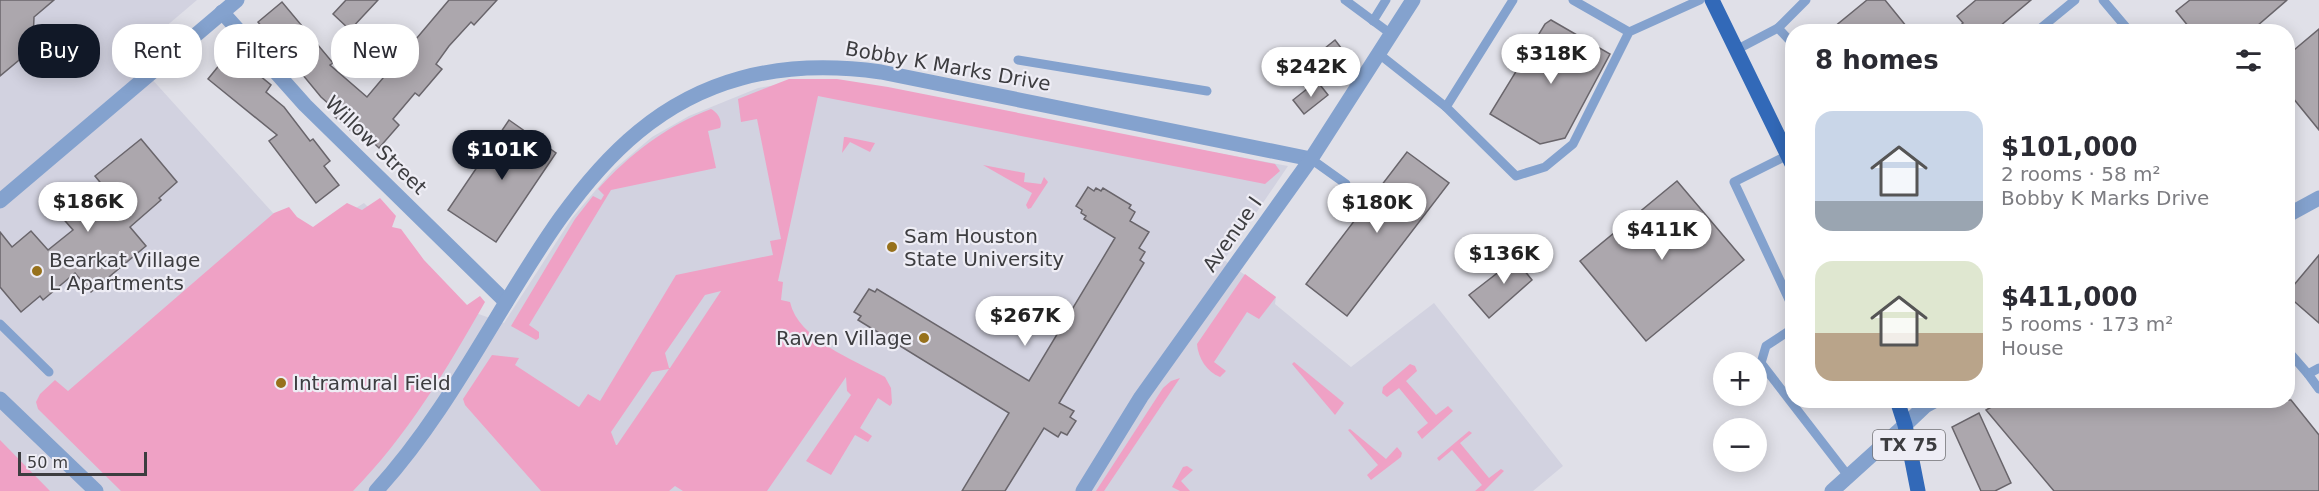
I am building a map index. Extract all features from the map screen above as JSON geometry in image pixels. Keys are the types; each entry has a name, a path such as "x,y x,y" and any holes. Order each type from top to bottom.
{"main road":[{"path":"1712,0 1785,149"},
{"name":"TX 75","path":"1900,408 1918,491"}],"street":[{"path":"0,201 237,0"},
{"name":"Avenue I","path":"1083,491 1142,398 1311,159 1413,0"},
{"name":"Willow Street","path":"222,12 305,105 506,302"},
{"name":"Bobby K Marks Drive","path":"376,491 426,428 555,222 588,179 622,144 661,116 705,92 758,75 796,68 837,66 881,72 1311,159"},
{"path":"2295,211 2319,198"},
{"path":"0,399 96,491"},
{"path":"1832,491 1923,408"}],"lane":[{"path":"1345,0 1391,34"},
{"path":"1373,21 1386,0"},
{"path":"1446,107 1513,0"},
{"path":"1573,0 1629,32"},
{"path":"1379,54 1446,107 1516,176 1545,167 1573,144 1629,32 1700,0"},
{"path":"1736,50 1778,28 1806,0"},
{"path":"2046,24 2075,0"},
{"path":"2103,0 2123,24"},
{"path":"1778,28 1785,36"},
{"path":"1018,60 1207,91"},
{"path":"1311,159 1346,184"},
{"path":"1785,161 1734,182 1785,291"},
{"path":"0,324 49,372"},
{"path":"1785,334 1766,346 1761,363 1785,394"},
{"path":"2295,359 2319,389"},
{"path":"2308,374 2319,368"},
{"path":"1796,408 1849,477"}],"shaded area":[{"name":"Sam Houston State University","path":"0,0 197,0 169,24 112,24 112,78 151,78 273,213 312,235 364,203 473,312 504,323 572,218 612,171 652,137 689,116 758,88 802,81 833,82 1288,166 1224,260 1276,297 1275,304 1351,367 1434,303 1563,466 1533,491 0,491"},
{"path":"789,79 837,79 888,87 1275,164 1280,171 1265,184 818,96 778,281 783,282 781,300 790,302 795,315 815,338 843,356 885,377 891,388 892,403 890,406 878,398 860,428 872,436 868,442 855,435 831,475 806,461 851,395 847,391 846,377 767,491 683,491 675,486 669,491 541,491 465,405 463,399 492,355 519,358 515,365 579,407 588,394 600,401 676,275 773,255 770,241 781,239 757,119 741,122 738,99","holes":["721,291 670,368 669,368 665,353 705,295","669,369 617,445 616,445 611,432 652,372"]},
{"path":"711,109 721,122 720,128 708,131 716,168 611,190 529,325 539,332 539,338 536,340 511,326 575,219 593,196 601,200 604,195 598,189 623,164 664,132"},
{"path":"844,137 875,143 870,152 850,142 842,153"},
{"path":"983,165 1025,173 1024,182 1041,184 1044,177 1048,182 1031,208 1028,209 1026,205 1032,193"},
{"path":"380,198 396,216 392,227 401,229 424,260 467,305 480,296 485,302 425,401 391,448 353,491 121,491 38,409 36,402 40,394 55,380 68,391 274,213 289,207 297,217 313,227 347,203 362,210"},
{"path":"1245,274 1276,297 1259,319 1247,312 1214,362 1226,371 1220,377 1204,364 1197,344"},
{"path":"1294,362 1344,403 1335,415 1292,364"},
{"path":"1410,364 1415,366 1417,371 1406,381 1436,415 1448,406 1453,411 1422,439 1417,432 1428,423 1399,388 1387,397 1382,393 1383,387"},
{"path":"1180,378 1104,491 1096,491 1163,388 1171,381"},
{"path":"1350,429 1386,459 1397,447 1402,453 1401,457 1371,480 1367,475 1378,465 1348,430"},
{"path":"1469,431 1472,433 1460,443 1489,478 1501,469 1504,471 1484,491 1475,491 1482,485 1452,450 1439,461 1437,458"},
{"path":"0,440 50,491 0,491"},
{"path":"1187,466 1193,470 1181,481 1190,491 1180,491 1172,487 1183,467"}],"building":[{"path":"0,0 54,0 34,17 34,24 18,24 18,61 0,76"},
{"path":"346,0 378,0 356,24 344,24 333,14"},
{"path":"449,0 497,0 474,25 471,22 449,46 436,64 442,69 419,96 415,93 393,119 399,125 379,148 360,130 356,135 335,117 339,113 321,97 305,78 319,78 319,46 331,61 331,78 345,78 367,97 383,78 419,78 419,35"},
{"path":"1867,0 1885,0 1904,24 1838,24"},
{"path":"1976,0 2031,0 2002,24 1962,24 1957,16"},
{"path":"2190,0 2287,0 2259,24 2187,24 2176,11"},
{"path":"282,2 300,24 260,24 258,22"},
{"path":"1551,20 1610,54 1565,138 1540,144 1490,114 1545,24"},
{"path":"2319,29 2319,130 2295,101 2295,49"},
{"path":"1335,40 1352,62 1326,82 1309,61"},
{"path":"214,72 214,78 262,78 271,85 266,92 284,107 310,141 313,139 330,161 324,166 339,185 316,203 269,141 277,135 208,79"},
{"path":"1317,81 1328,95 1304,114 1293,100"},
{"path":"509,120 556,153 496,242 448,210"},
{"path":"141,139 177,182 159,198 161,200 130,227 146,246 91,292 75,273 43,300 40,296 21,312 0,287 0,232 12,247 31,231 48,250 73,230 53,207 66,195 86,218 112,197 95,176"},
{"path":"1407,152 1449,183 1347,316 1306,284"},
{"path":"1677,181 1744,260 1646,341 1580,261"},
{"name":"Raven Village","path":"1088,187 1094,191 1096,188 1101,191 1103,188 1131,205 1129,208 1135,212 1130,221 1149,232 1139,248 1145,252 1140,260 1144,263 1059,403 1074,411 1070,417 1076,421 1067,435 1061,432 1058,437 1044,428 1005,491 962,491 1009,413 858,320 861,316 854,312 869,289 875,292 877,289 1029,381 1115,238 1084,219 1086,216 1076,206"},
{"path":"1527,250 1536,261 1524,270 1532,280 1489,318 1469,295"},
{"path":"2319,255 2319,323 2295,302 2295,284"},
{"path":"2295,405 2319,435 2319,491 2054,491 1986,410 1990,408 2295,408"},
{"path":"1979,413 2011,483 1995,491 1981,491 1952,427"}],"place":[{"name":"Sam Houston State University","path":"892,247"},
{"name":"Bearkat Village L Apartments","path":"37,271"},
{"name":"Raven Village","path":"924,338"},
{"name":"Intramural Field","path":"281,383"}]}
